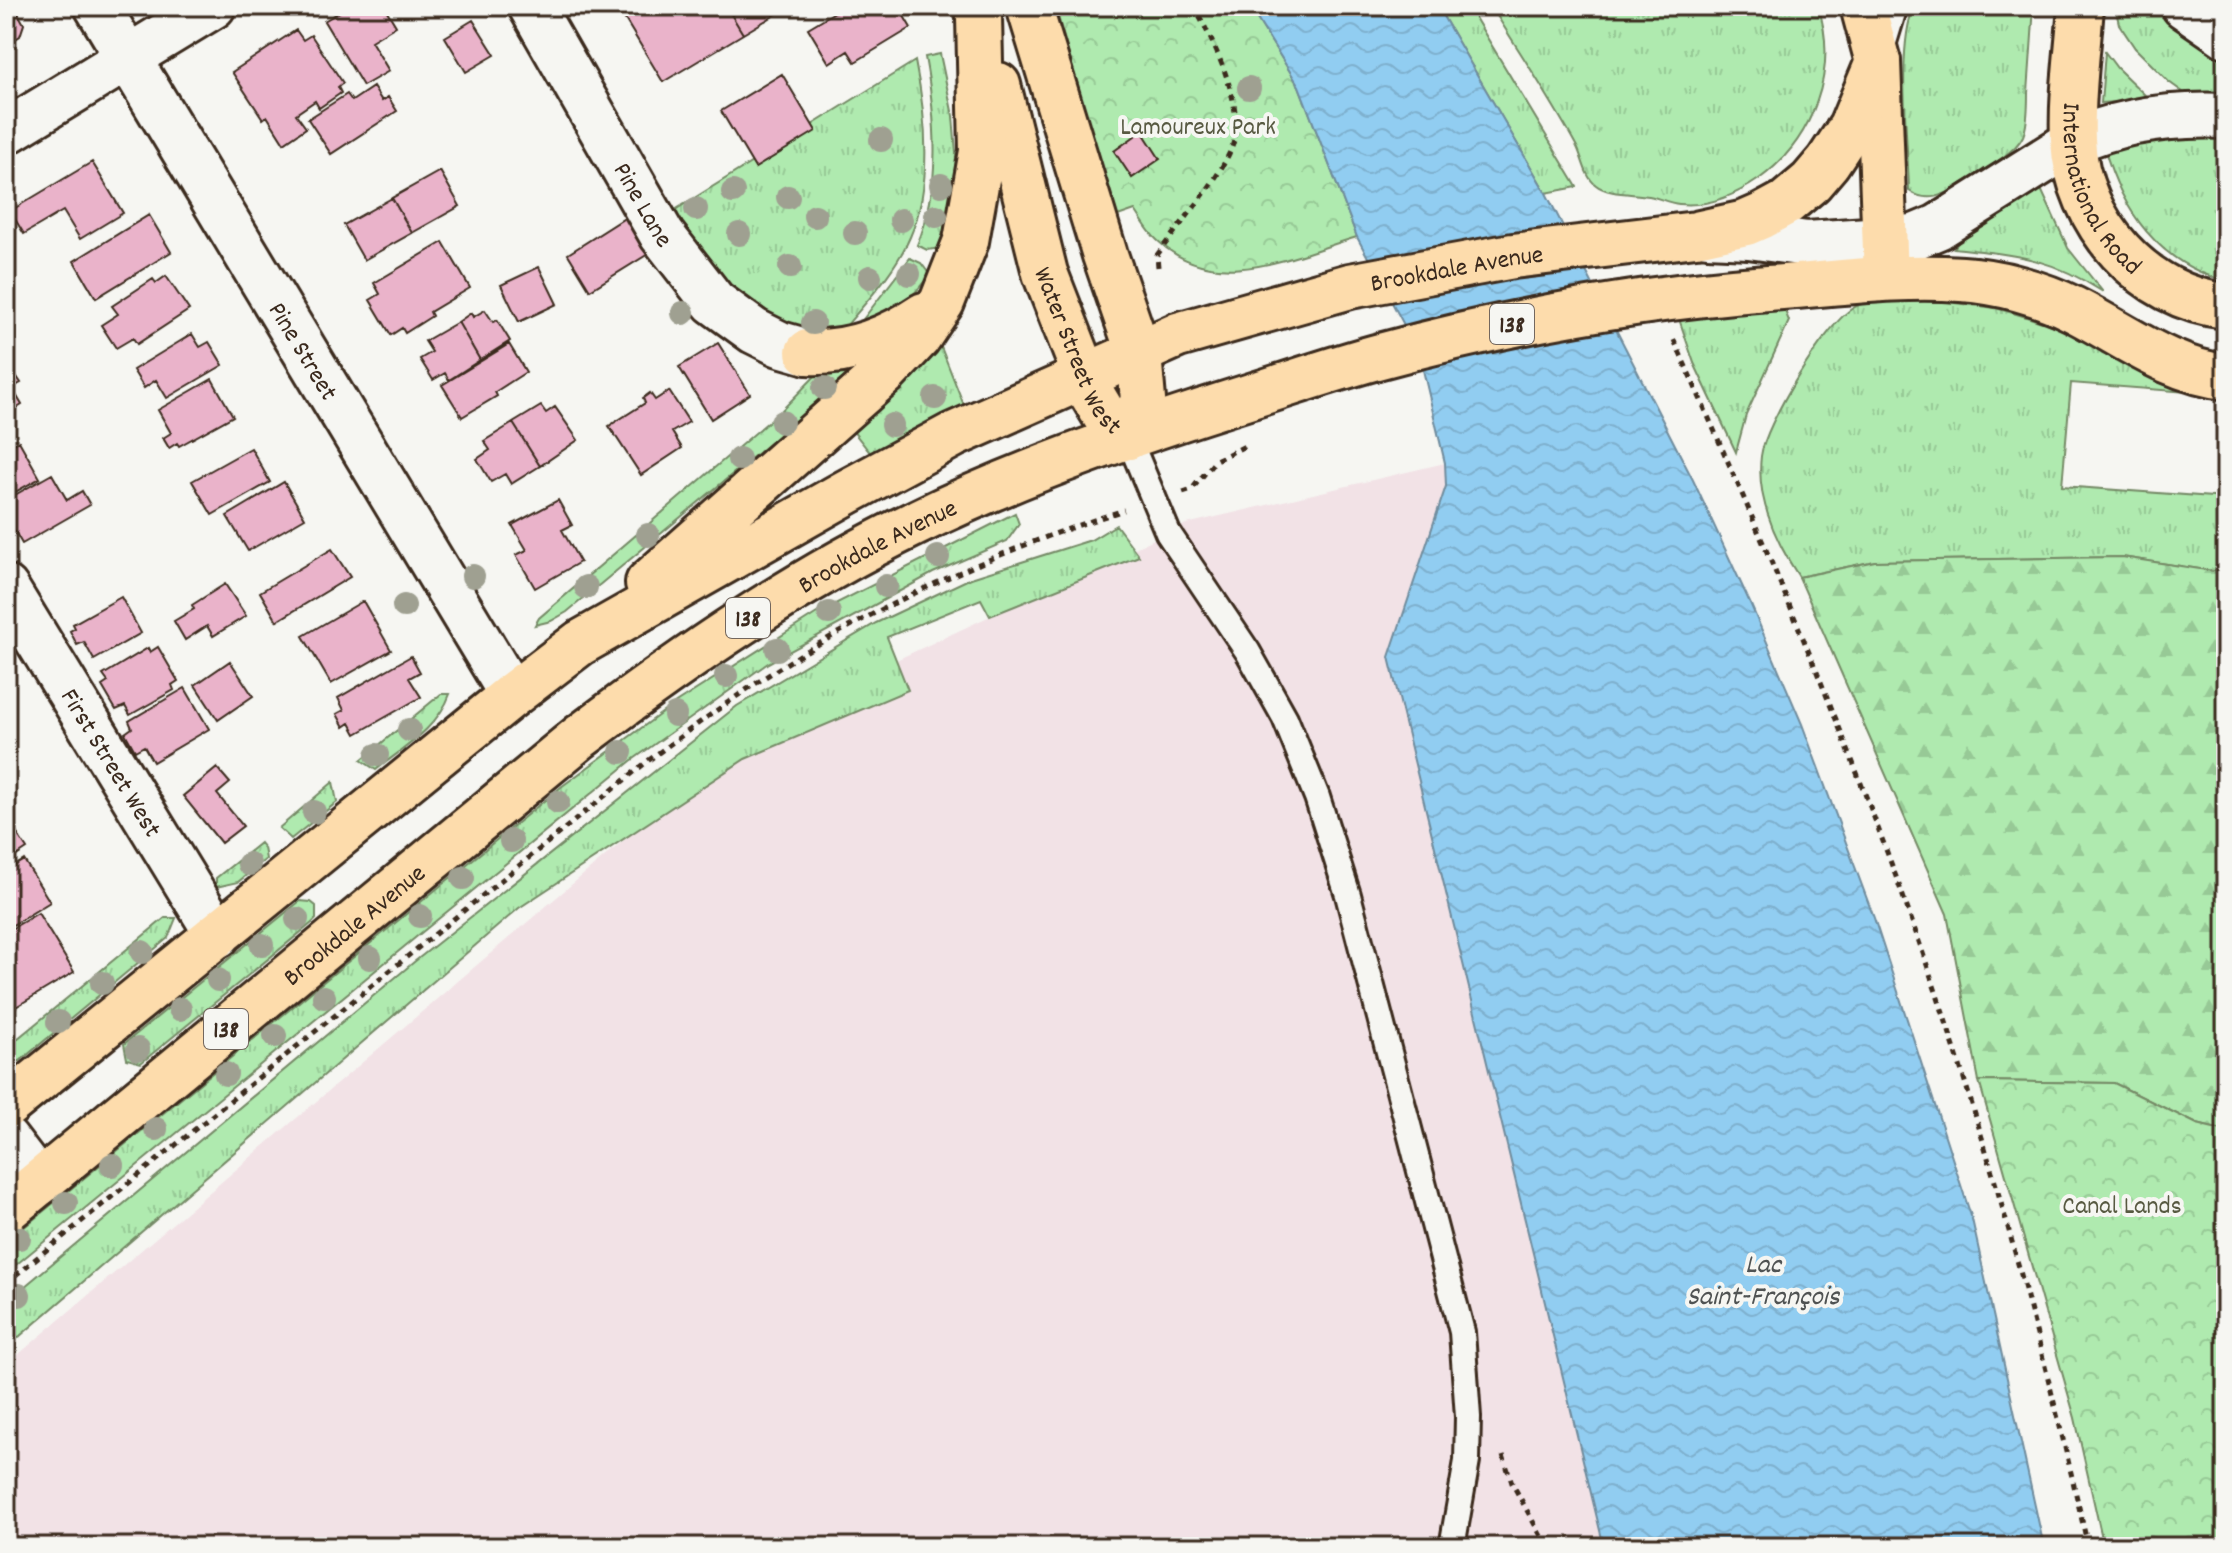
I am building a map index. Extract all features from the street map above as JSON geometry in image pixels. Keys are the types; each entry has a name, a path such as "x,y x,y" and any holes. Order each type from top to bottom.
{"main road":[{"name":"Water Street West","path":"978,11 1045,273 1084,378 1105,416 1128,437 1143,400 1139,354 1105,255 1029,6"},
{"path":"1863,6 1878,62 1885,258"},
{"name":"International Road","path":"2081,6 2073,142 2085,192 2114,243 2134,268 2187,299 2226,306"},
{"path":"580,643 887,371 918,338 942,302 966,241 982,151 978,11"},
{"path":"1696,234 1746,223 1762,216 1786,203 1811,182 1851,127 1878,62"},
{"name":"Brookdale Avenue","path":"6,1106 580,643 953,435 1178,335 1350,286 1513,256 1696,234"},
{"path":"1659,317 1885,258 2041,297 2069,307 2164,359 2192,371 2226,377"},
{"path":"2134,268 2157,298 2212,332 2226,336"},
{"path":"808,352 831,353 871,342 900,331 942,302"},
{"name":"Brookdale Avenue","path":"22,1197 580,737 709,643 784,595 917,523 1013,480 1128,437 1380,356 1546,317 1659,317"}],"street":[{"name":"Pine Street","path":"97,6 512,695"},
{"path":"6,132 213,6"},
{"name":"Pine Lane","path":"531,6 662,235 714,302 754,331 780,344 808,352"},
{"path":"2184,6 2226,35"},
{"path":"1696,234 1749,236 1885,258 1914,237 2073,142 2117,125 2172,117 2226,116"},
{"name":"First Street West","path":"6,588 218,935"},
{"path":"6,1140 22,1197"}],"lane":[{"path":"1878,62 1895,6"},
{"path":"1128,437 1168,533 1248,652 1285,718 1317,797 1364,950 1462,1332 1468,1417 1467,1461 1452,1547"}],"path":[{"path":"1178,335 1156,263 1157,255 1222,165 1232,147 1236,113 1231,91 1194,6"},
{"path":"1659,317 1782,582 1896,878 1969,1093 2017,1256 2060,1419 2088,1547"},
{"path":"1200,412 1216,460"},
{"path":"6,1283 649,760 724,704 802,654 983,562 1192,489 1216,460 1257,441"}],"shaded area":[{"path":"1445,463 1446,486 1389,657 1604,1547 6,1547 6,1365 762,723 1186,524"}],"green space":[{"name":"Lamoureux Park","path":"1055,6 1249,6 1299,86 1357,237 1280,261 1229,269 1204,266 1180,257 1154,237 1135,210 1115,217"},
{"path":"1437,6 1468,6 1577,187 1546,193"},
{"path":"1491,6 1818,6 1824,30 1823,79 1817,102 1794,145 1778,163 1741,190 1711,202 1690,204 1614,192 1596,185 1589,177 1567,129"},
{"path":"1914,6 2034,6 2023,136 2004,157 1935,197 1922,197 1909,191 1904,71 1905,46"},
{"path":"2115,6 2158,6 2176,22 2226,55 2226,94 2187,95 2169,82 2135,48 2119,24"},
{"path":"2105,52 2117,68 2150,100 2101,103"},
{"path":"940,54 953,116 955,187 942,248 927,250 917,245 925,223 933,176 934,128 925,57"},
{"path":"915,61 922,104 925,173 917,217 903,251 877,289 837,337 775,323 731,288 667,215"},
{"path":"2169,136 2226,136 2226,281 2181,262 2147,232 2121,193 2104,147"},
{"path":"2034,187 2041,189 2068,248 2103,292 2049,265 1996,253 1954,248 1965,234"},
{"path":"910,258 921,263 930,275 908,301 851,335"},
{"path":"1895,300 1996,308 2030,318 2060,328 2201,393 2071,383 2062,486 2226,498 2226,573 2122,557 1875,561 1799,577 1776,535 1765,504 1760,472 1765,441 1798,376 1841,318 1863,304"},
{"path":"1783,306 1789,321 1746,415 1736,452 1694,363 1678,316"},
{"path":"939,342 965,408 875,459 853,431 910,380"},
{"path":"847,370 850,376 567,612 535,625 539,618 782,410 819,372"},
{"path":"1015,513 1019,524 1007,541 933,573 768,663 631,761 6,1273 6,1242 561,787 674,704 817,613"},
{"path":"1116,525 1139,556 990,616 981,599 887,637 908,690 745,759 519,908 6,1348 6,1302 414,962 737,706 876,623 971,578 1091,540"},
{"path":"2122,557 2226,573 2226,1131 2197,1124 2114,1083 1979,1081 1947,914 1799,577 1875,561"},
{"path":"441,694 450,694 437,717 408,745 376,770 361,760"},
{"path":"333,782 337,802 291,839 279,828"},
{"path":"260,843 266,859 238,882 216,887 216,878"},
{"path":"300,901 316,906 316,919 312,923 141,1063 127,1059 124,1044"},
{"path":"165,918 176,918 168,938 20,1061 6,1064 6,1048"},
{"name":"Canal Lands","path":"1979,1081 2114,1083 2197,1124 2226,1131 2226,1547 2104,1547 2075,1418"}],"water":[{"name":"Lac Saint-François","path":"1249,6 1437,6 1546,193 1693,480 1751,605 1802,724 1874,918 1972,1219 2044,1547 1604,1547 1389,657 1446,486 1445,463 1419,353 1357,237 1299,86"}],"building":[{"path":"6,6 14,6 24,24 20,36 6,45"},
{"path":"350,6 384,6 396,26 371,41 389,71 363,86 324,21"},
{"path":"628,6 726,6 743,34 663,82 620,11"},
{"path":"726,6 790,6 743,34"},
{"path":"845,6 851,6 856,14 869,6 898,6 911,28 855,62 848,51 829,63 808,28"},
{"path":"473,20 495,55 466,72 445,37"},
{"path":"296,30 303,40 311,35 343,83 338,87 341,93 319,108 315,101 296,114 306,128 284,143 267,116 263,119 232,72"},
{"path":"782,74 816,131 755,168 721,111"},
{"path":"373,87 382,101 388,97 397,111 331,154 308,119 347,94 352,101"},
{"path":"1142,131 1160,159 1132,178 1114,151"},
{"path":"92,162 123,213 80,239 63,211 24,234 10,211"},
{"path":"440,171 460,206 412,233 392,198"},
{"path":"392,198 412,233 364,260 344,225"},
{"path":"631,214 653,251 590,290 568,254"},
{"path":"149,215 171,252 96,298 74,261"},
{"path":"443,242 470,288 430,312 432,316 405,333 402,328 391,335 370,300 380,294 374,283"},
{"path":"539,267 557,304 519,322 501,285"},
{"path":"166,276 189,310 137,344 133,338 116,348 101,325 118,314 112,306 153,279 156,283"},
{"path":"485,310 493,322 497,320 510,341 480,360 458,322 471,313 473,317"},
{"path":"458,322 480,360 449,380 445,373 433,380 420,359 432,352 425,341"},
{"path":"192,334 200,347 209,342 223,365 167,398 156,380 144,388 133,370"},
{"path":"718,343 750,394 711,419 679,367"},
{"path":"509,344 526,372 495,392 497,396 462,417 442,385"},
{"path":"15,374 21,383 12,388 22,405 6,415 6,378"},
{"path":"212,379 233,416 179,446 177,443 169,448 163,438 171,433 158,410"},
{"path":"669,391 689,422 672,432 682,448 641,475 609,426 645,403 643,398 650,393 655,400"},
{"path":"541,406 546,413 555,407 578,440 540,466 513,423"},
{"path":"513,423 540,466 511,484 505,474 491,482 477,459 490,450 484,441"},
{"path":"19,441 40,478 6,497 6,449"},
{"path":"251,448 270,482 212,515 192,481"},
{"path":"52,474 67,500 82,491 90,505 22,544 6,516 6,500"},
{"path":"284,482 305,518 248,551 227,516"},
{"path":"558,500 572,525 562,530 580,562 535,588 516,555 527,550 512,525"},
{"path":"332,549 350,577 277,621 260,592"},
{"path":"225,584 246,616 213,636 207,626 185,640 174,621"},
{"path":"121,597 141,633 94,660 84,642 77,645 70,631 75,628 73,624"},
{"path":"363,601 391,650 331,684 303,636"},
{"path":"158,647 178,681 172,685 174,690 130,715 125,706 116,710 102,686 108,682 103,675 148,648 150,652"},
{"path":"411,656 420,672 409,678 421,697 356,734 350,723 344,727 337,714 344,710 338,698"},
{"path":"230,661 253,696 218,720 195,685"},
{"path":"185,688 209,729 153,762 144,746 135,751 125,733 132,728 129,721"},
{"path":"217,768 230,783 217,794 243,826 221,843 183,796"},
{"path":"14,829 27,849 6,863 6,834"},
{"path":"24,860 50,902 6,929 6,871"},
{"path":"38,913 74,972 9,1011 6,1007 6,932"}]}
